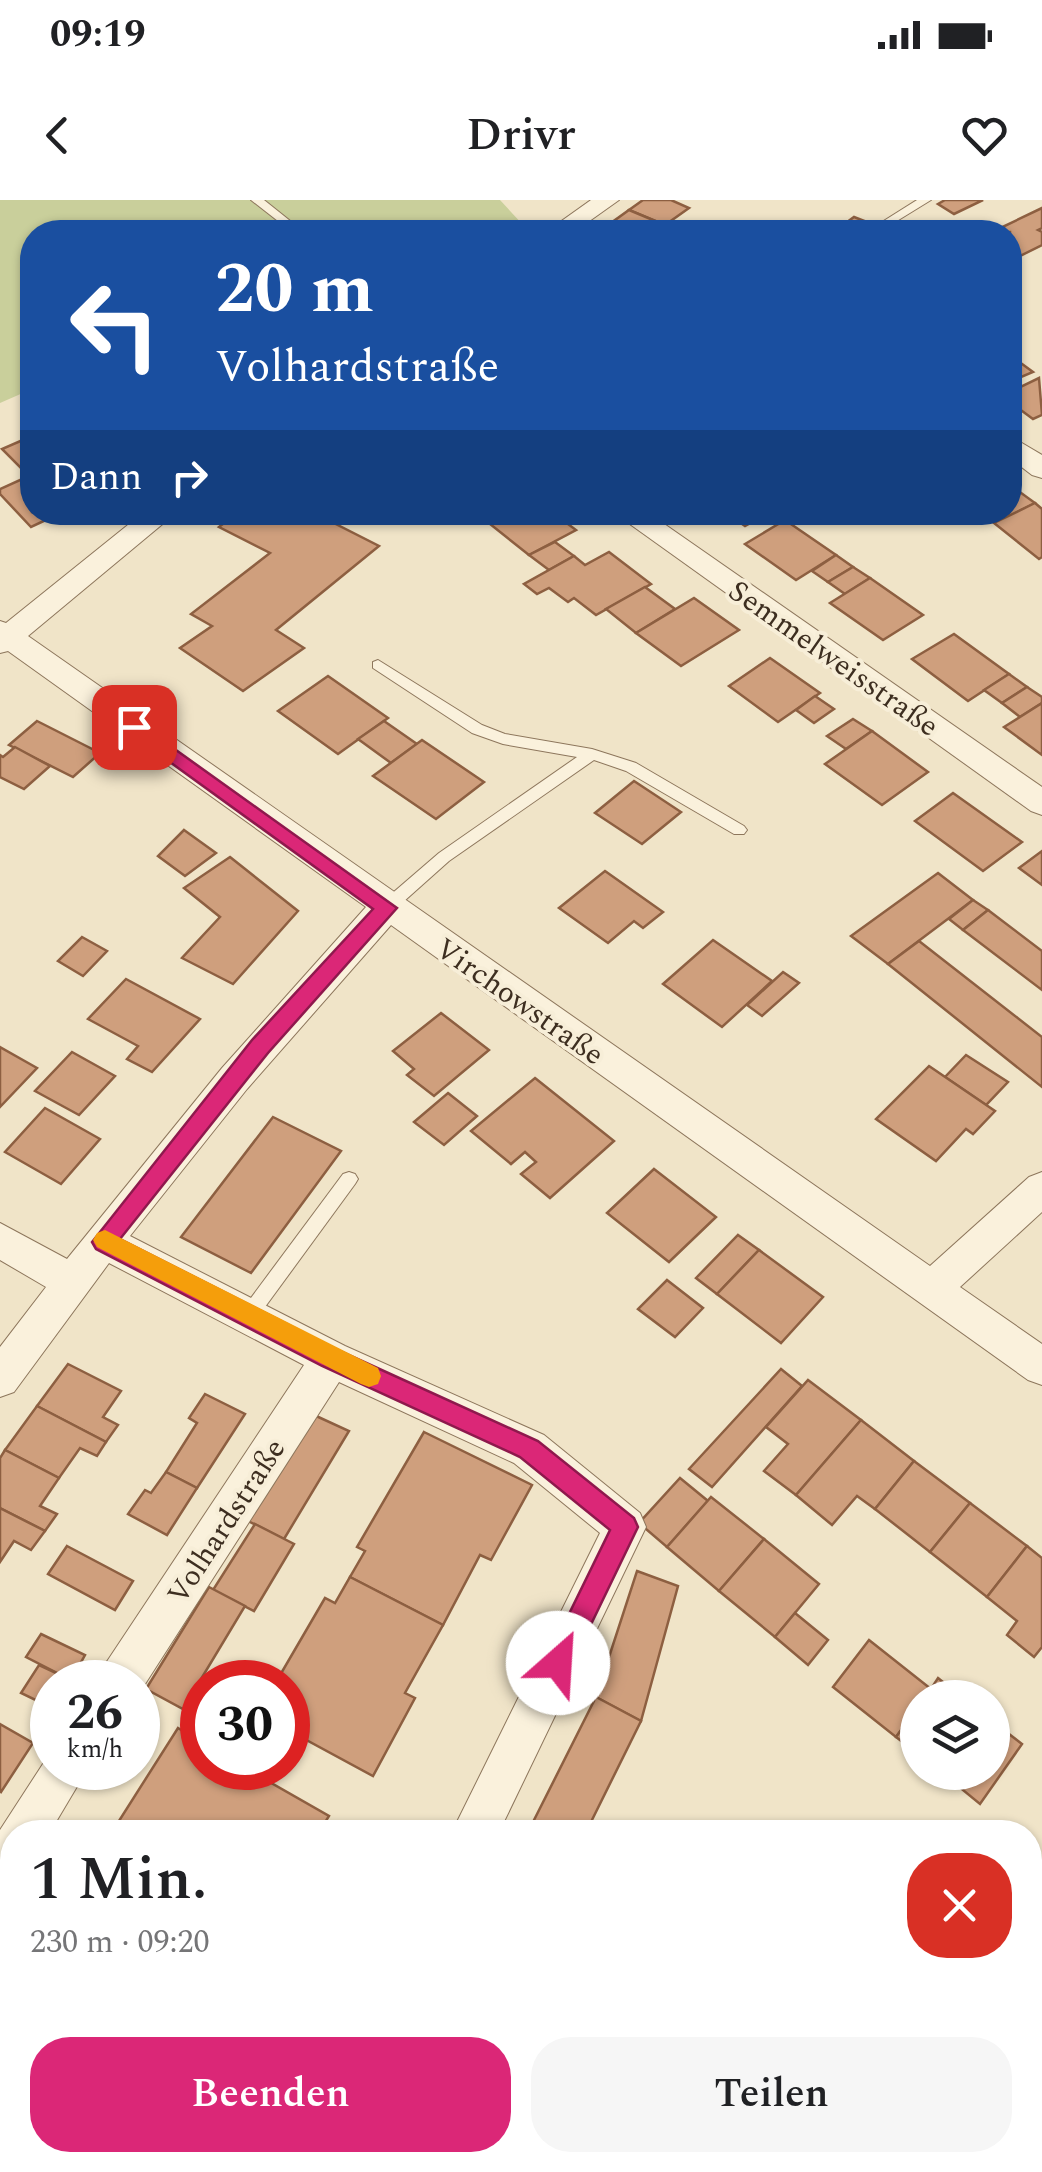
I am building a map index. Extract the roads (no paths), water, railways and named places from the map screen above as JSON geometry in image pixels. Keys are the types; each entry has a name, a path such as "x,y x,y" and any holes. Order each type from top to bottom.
{"street":[{"path":"576,220 607,200"},
{"path":"1022,453 1042,469"},
{"path":"3,637 145,525"},
{"name":"Semmelweisstraße","path":"646,525 1042,803"},
{"name":"Virchowstraße","path":"3,637 1042,1367"},
{"path":"0,1379 71,1282 260,1046 387,908"},
{"path":"932,1288 1042,1188"},
{"path":"0,1240 71,1282"},
{"path":"104,1242 331,1358 529,1449 625,1527 481,1820"},
{"name":"Volhardstraße","path":"134,1660 331,1358"},
{"path":"31,1820 51,1790"}],"lane":[{"path":"257,200 283,220"},
{"path":"891,220 925,200"},
{"path":"378,665 477,728 503,739 592,754 631,766 739,830"},
{"path":"387,908 444,858 592,754"},
{"path":"248,1316 349,1179"}]}
